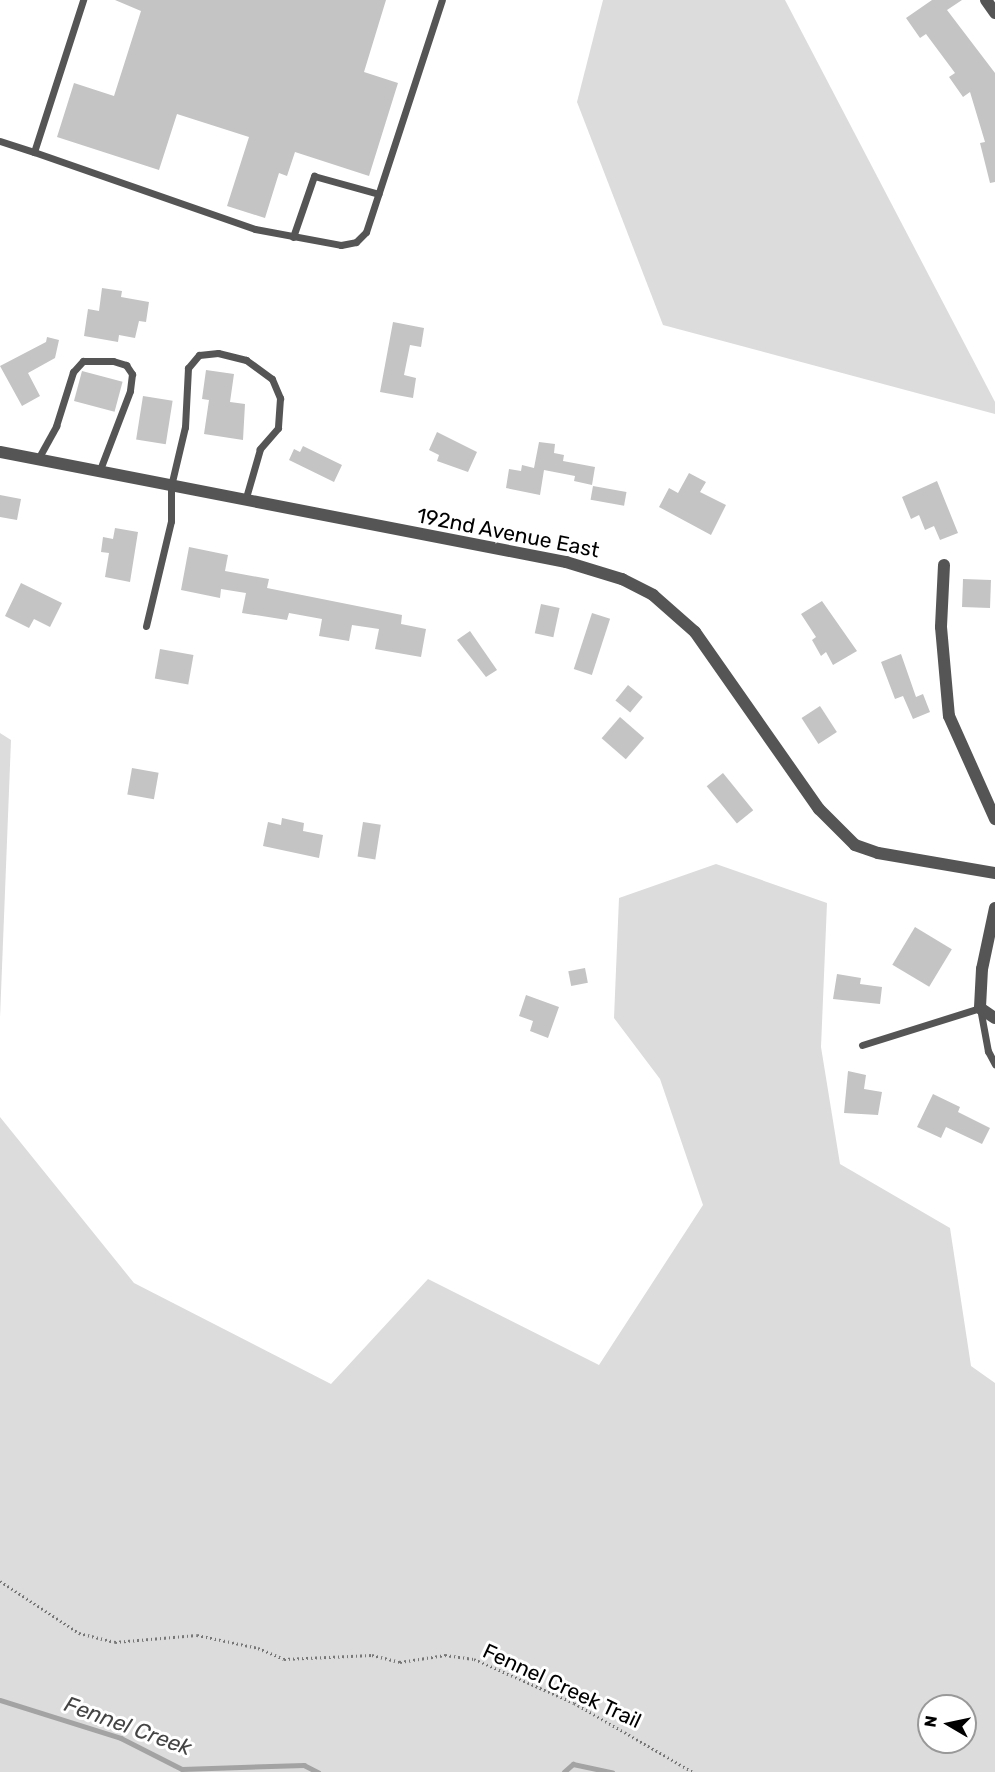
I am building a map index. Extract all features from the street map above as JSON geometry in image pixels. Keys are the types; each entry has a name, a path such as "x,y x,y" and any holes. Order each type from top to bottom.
{"street":[{"path":"986,0 995,13"},
{"name":"192nd Avenue East","path":"0,452 566,562 622,579 653,595 695,632 819,809 855,844 878,853 995,873"},
{"path":"945,564 942,648 949,716 995,819"},
{"path":"995,908 982,969 980,1008 995,1018"}],"lane":[{"path":"34,152 83,0"},
{"path":"0,141 255,230 341,245 356,242 366,232 442,0"},
{"path":"293,237 314,176 378,194"},
{"path":"146,626 171,521 171,486 184,427 188,368 199,355 218,353 246,360 272,379 280,398 278,428 261,449 245,501"},
{"path":"38,459 56,426 73,372 83,361 113,361 126,365 132,374 130,391 99,472"},
{"path":"862,1045 980,1008 988,1051 995,1064"}],"path":[{"name":"Fennel Creek Trail","path":"0,1581 80,1633 115,1642 197,1635 225,1639 258,1648 284,1659 372,1655 400,1662 445,1655 474,1659 574,1703 693,1772"}],"shaded area":[{"path":"603,0 785,0 995,402 995,414 663,325 577,102"},
{"path":"0,733 11,740 0,1018"},
{"path":"716,864 827,903 821,1047 840,1164 950,1228 971,1366 995,1383 995,1772 0,1772 0,1117 134,1283 331,1384 428,1279 599,1365 703,1205 660,1079 614,1018 619,898"}],"building":[{"path":"115,0 386,0 364,72 398,83 369,176 295,152 287,176 279,173 265,218 227,206 249,137 177,114 159,170 57,137 74,83 114,96 141,11"},
{"path":"932,0 962,0 947,10 995,73 995,182 990,183 980,143 985,142 970,92 963,97 949,77 955,73 926,34 920,38 906,18"},
{"path":"102,288 122,291 121,297 149,302 146,322 139,321 135,338 119,335 118,342 84,336 88,309 99,311"},
{"path":"393,322 424,328 421,347 410,345 404,375 416,378 413,398 380,392"},
{"path":"47,337 59,340 55,358 28,373 40,396 22,406 0,366 46,342"},
{"path":"206,370 234,374 230,402 245,404 243,440 204,434 209,400 202,399"},
{"path":"82,371 123,382 115,412 74,401"},
{"path":"143,396 173,401 166,444 136,439"},
{"path":"437,432 477,452 468,472 437,461 439,455 429,450"},
{"path":"539,442 555,444 554,453 564,455 563,461 595,467 592,485 574,481 575,476 544,470 540,495 506,488 509,469 521,471 522,465 534,468"},
{"path":"303,446 342,465 334,482 289,460 294,449 300,452"},
{"path":"689,473 706,482 700,492 726,505 711,535 659,507 669,488 678,493"},
{"path":"937,481 958,533 940,540 934,526 925,530 919,515 911,519 902,497"},
{"path":"593,486 626,492 624,506 591,500"},
{"path":"0,495 21,499 17,520 0,517"},
{"path":"115,528 138,532 130,582 105,577 109,553 101,552 103,537 113,539"},
{"path":"189,547 228,555 225,571 269,579 267,588 402,615 401,624 426,629 421,657 375,649 379,629 352,625 349,641 319,636 322,619 289,613 287,620 242,613 246,593 221,589 220,598 181,590"},
{"path":"963,579 991,580 990,608 962,607"},
{"path":"21,583 62,603 50,627 34,619 29,628 5,616"},
{"path":"822,601 857,651 833,665 826,652 821,656 812,640 816,637 801,614"},
{"path":"541,604 560,608 553,637 535,633"},
{"path":"592,613 610,619 592,675 574,669"},
{"path":"470,631 497,670 486,677 457,640"},
{"path":"160,649 193,655 188,684 155,679"},
{"path":"901,654 916,697 923,694 930,712 913,719 903,696 895,699 881,662"},
{"path":"628,685 643,697 630,713 615,701"},
{"path":"820,706 837,732 818,744 802,718"},
{"path":"620,717 644,738 626,759 602,738"},
{"path":"132,768 159,773 154,799 127,795"},
{"path":"723,773 753,810 737,824 707,786"},
{"path":"282,818 304,823 303,831 323,835 319,858 263,846 268,822 281,825"},
{"path":"363,822 381,825 375,859 358,857"},
{"path":"915,927 952,949 929,987 892,965"},
{"path":"585,968 588,983 571,986 568,971"},
{"path":"837,974 861,978 860,984 882,987 880,1004 833,999"},
{"path":"526,995 559,1007 548,1038 530,1031 533,1021 519,1016"},
{"path":"848,1071 866,1075 864,1089 882,1092 878,1115 844,1113"},
{"path":"933,1094 960,1107 958,1112 990,1128 982,1144 946,1127 941,1138 917,1127"}],"waterway":[{"name":"Fennel Creek","path":"0,1700 121,1738 182,1769 304,1765 318,1772"},
{"name":"Fennel Creek","path":"564,1772 573,1764 612,1772"}]}
